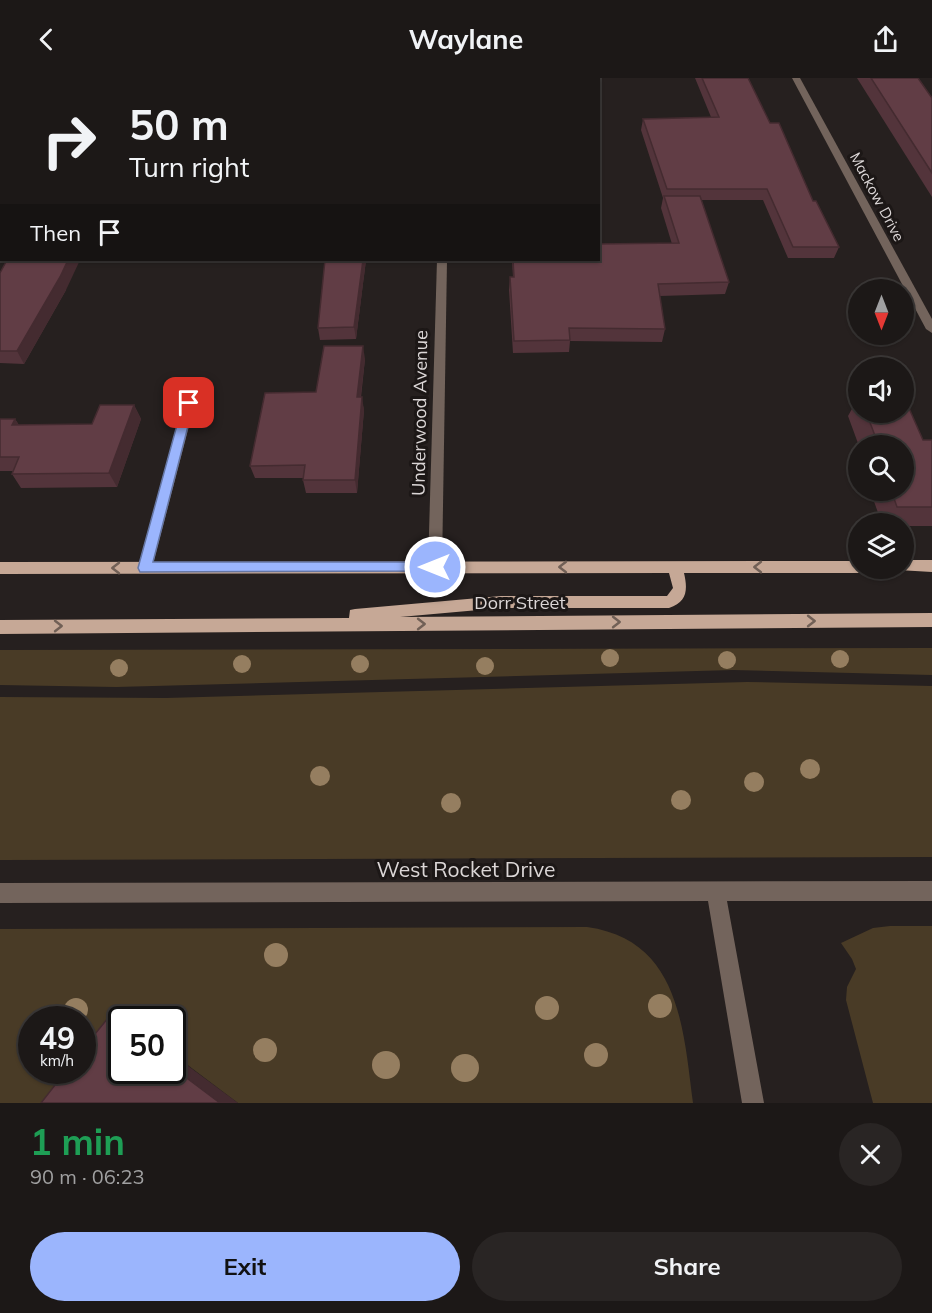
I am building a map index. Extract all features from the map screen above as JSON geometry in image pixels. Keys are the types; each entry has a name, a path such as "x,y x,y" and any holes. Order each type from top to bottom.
{"main road":[{"path":"914,566 932,566"},
{"path":"256,625 501,602 665,602 678,595 680,588 675,567"},
{"name":"Dorr Street","path":"0,568 848,567"},
{"name":"Dorr Street","path":"0,627 932,620"}],"street":[{"name":"Mackow Drive","path":"796,78 932,330"},
{"name":"Underwood Avenue","path":"435,567 442,261"},
{"path":"145,568 189,403"},
{"path":"716,891 753,1103"},
{"name":"West Rocket Drive","path":"0,893 932,891"}],"shaded area":[{"path":"932,648 932,675 733,670 116,687 0,685 0,650"},
{"path":"747,682 932,686 932,857 0,860 0,697 166,698"},
{"path":"932,926 932,1103 873,1103 846,1000 847,987 856,969 841,943 873,928"},
{"path":"587,927 618,935 641,949 659,969 671,992 680,1018 693,1103 238,1103 186,1064 186,1006 108,1006 108,1055 96,1071 96,1006 18,1006 18,1084 86,1084 72,1103 0,1103 0,929"}],"building":[{"path":"702,78 748,78 770,123 779,123 813,201 816,201 839,247 793,247 767,189 667,189 643,119 719,117"},
{"path":"871,78 918,78 932,98 932,173"},
{"path":"664,196 700,196 729,282 658,284 665,329 569,328 570,340 514,341 510,277 514,277 513,261 600,261 600,244 679,243"},
{"path":"6,261 68,261 17,351 0,351 0,273"},
{"path":"325,261 363,261 354,327 318,328"},
{"path":"324,346 363,346 357,397 362,397 355,480 303,480 305,465 250,466 265,393 316,392"},
{"path":"100,405 134,405 109,473 12,474 19,457 0,457 0,419 15,419 12,425 92,424"},
{"path":"914,420 923,440 932,440 932,507 897,507 895,501 914,501 914,435 875,435 870,423 914,423"},
{"path":"108,1018 108,1084 186,1084 186,1078 220,1103 41,1103 56,1084 96,1084 96,1033"}],"route":[{"path":"189,403 145,568 435,567"}]}
